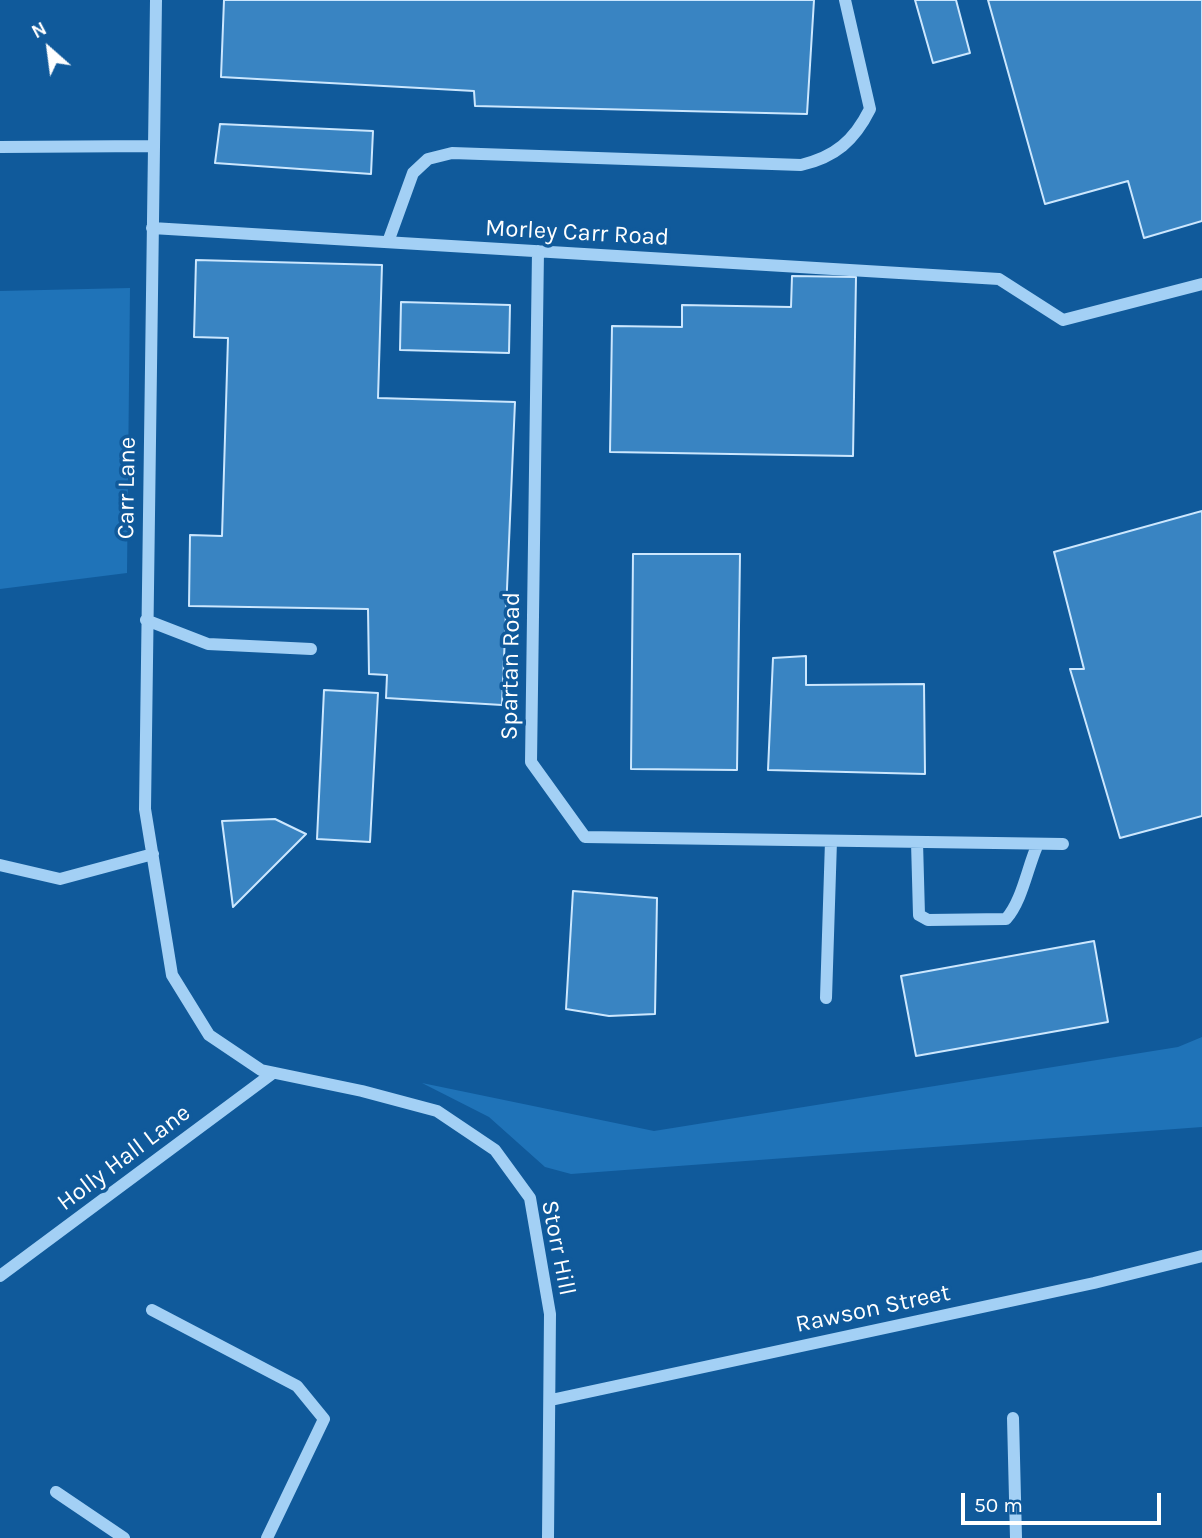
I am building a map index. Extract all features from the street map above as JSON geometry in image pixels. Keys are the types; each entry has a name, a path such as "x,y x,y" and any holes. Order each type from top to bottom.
{"street":[{"name":"Carr Lane","path":"156,0 145,809 172,975"},
{"path":"388,242 413,173 428,159 452,153 801,165 827,159 847,144 870,109 845,0"},
{"path":"0,147 154,146"},
{"name":"Morley Carr Road","path":"152,228 999,279 1063,320 1202,284"},
{"name":"Spartan Road","path":"538,251 531,762 585,837 1037,846 1063,844"},
{"path":"146,620 208,644 311,649"},
{"path":"826,998 831,841"},
{"path":"917,842 919,915 928,920 1006,919 1016,908 1024,876 1037,846"},
{"path":"0,865 60,879 153,854"},
{"name":"Storr Hill","path":"172,975 209,1035 261,1070 362,1091 437,1111 495,1150 530,1198 550,1314 548,1538"},
{"name":"Holly Hall Lane","path":"0,1276 273,1073"},
{"name":"Rawson Street","path":"551,1400 1094,1283 1202,1256"},
{"path":"152,1310 297,1386 324,1419 267,1538"},
{"path":"1013,1418 1016,1538"},
{"path":"56,1492 124,1538"}],"shaded area":[{"path":"130,288 127,573 0,589 0,291"},
{"path":"1202,1037 1202,1127 571,1174 545,1167 489,1117 422,1083 654,1131 1178,1047"}],"building":[{"path":"224,0 814,0 807,114 475,106 474,91 221,77"},
{"path":"915,0 956,0 970,53 933,63"},
{"path":"988,0 1202,0 1202,221 1144,238 1128,181 1045,204"},
{"path":"220,124 373,131 371,174 215,163"},
{"path":"196,260 382,265 378,398 515,402 502,705 386,698 387,675 369,674 368,609 189,606 190,535 222,536 228,338 194,337"},
{"path":"792,276 856,277 853,456 610,452 612,326 682,327 682,305 791,307"},
{"path":"401,302 510,305 509,353 400,350"},
{"path":"1202,511 1202,816 1120,838 1070,669 1084,669 1054,552"},
{"path":"633,554 740,554 737,770 631,769"},
{"path":"806,656 806,685 924,684 925,774 768,770 773,658"},
{"path":"324,690 378,693 370,842 317,839"},
{"path":"275,819 306,834 233,907 222,821"},
{"path":"573,891 657,898 655,1014 609,1016 566,1009"},
{"path":"1094,941 1108,1022 916,1056 901,976"}]}
